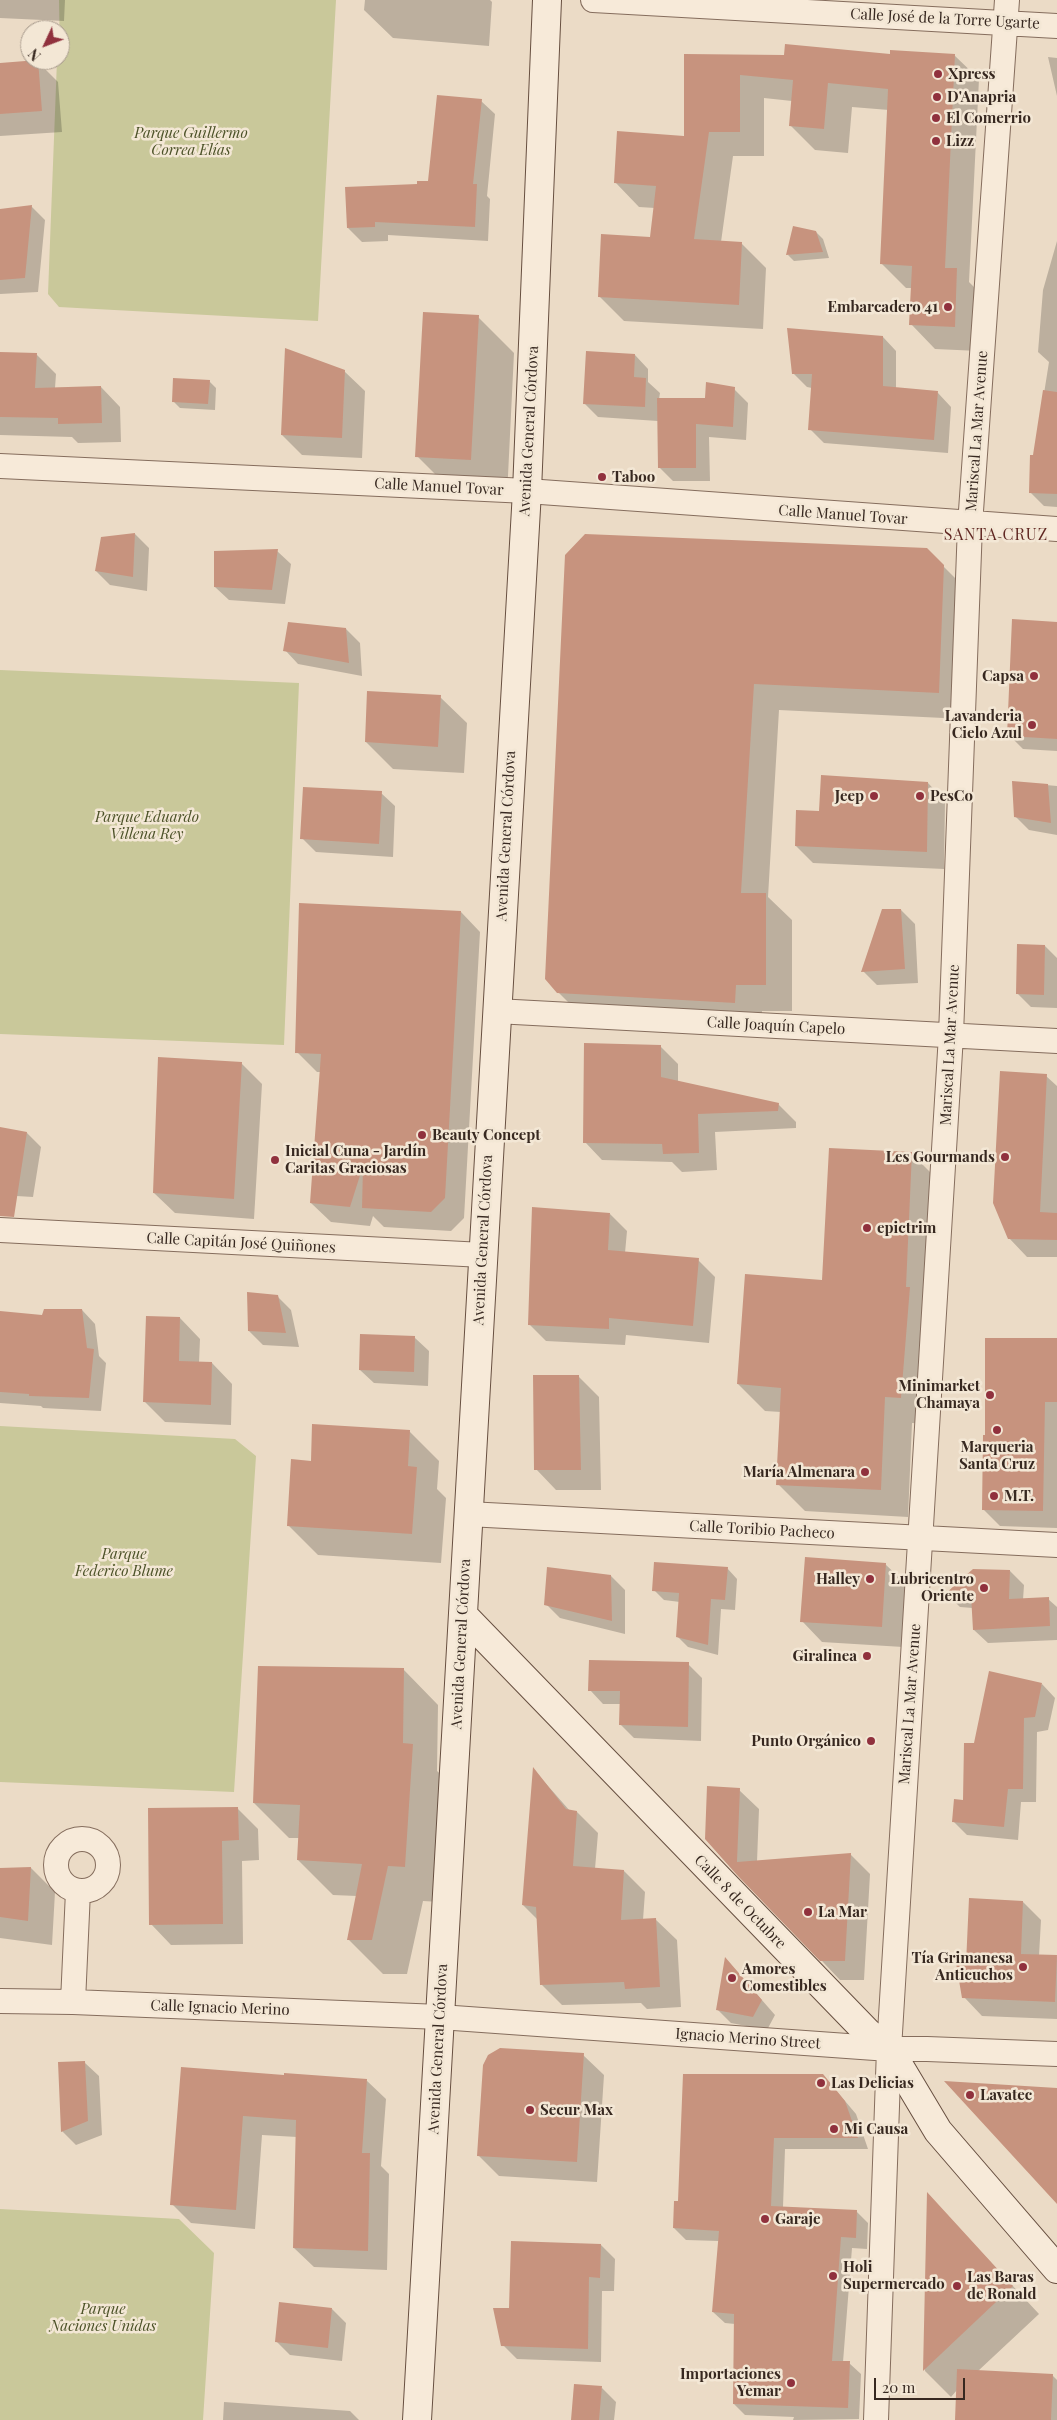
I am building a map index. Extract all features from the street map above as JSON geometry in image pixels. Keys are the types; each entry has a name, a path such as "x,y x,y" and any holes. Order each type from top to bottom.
{"street":[{"name":"Avenida General Córdova","path":"417,2420 527,491 547,0"},
{"name":"Calle José de la Torre Ugarte","path":"593,0 1006,11 1057,26"},
{"name":"Mariscal La Mar Avenue","path":"876,2420 889,2049 902,1811 922,1538 951,1035 970,525 1006,11"},
{"name":"Calle Manuel Tovar","path":"0,466 527,491 970,525 1057,529"},
{"name":"Calle Joaquín Capelo","path":"496,1011 1057,1040"},
{"name":"Calle Capitán José Quiñones","path":"0,1230 483,1255"},
{"name":"Calle Toribio Pacheco","path":"468,1514 1057,1545"},
{"name":"Calle 8 de Octubre","path":"464,1616 868,2033 889,2049 938,2130 1057,2269"},
{"path":"73,2002 78,1891"},
{"name":"Calle Ignacio Merino","path":"0,2001 73,2002 440,2017"},
{"name":"Ignacio Merino Street","path":"440,2017 889,2049 1057,2054"}],"green space":[{"name":"Parque Guillermo Correa Elías","path":"59,0 336,0 318,321 59,307 48,294 57,70 70,70 70,20 59,20"},
{"name":"Parque Eduardo Villena Rey","path":"0,670 299,683 284,1045 0,1034"},
{"name":"Parque Federico Blume","path":"0,1426 235,1439 256,1456 234,1792 0,1782"},
{"name":"Parque Naciones Unidas","path":"0,2209 179,2219 214,2253 203,2420 0,2420"}],"building":[{"path":"785,44 890,54 890,50 955,54 945,268 957,268 955,327 909,325 912,266 880,264 888,89 828,83 824,129 789,126 793,80 740,75 740,132 709,132 694,239 742,242 739,305 598,297 601,234 650,237 656,186 614,183 617,131 684,136 684,54 784,55"},
{"path":"20,61 20,70 39,70 42,111 0,114 0,63"},
{"path":"437,95 482,99 473,184 477,184 475,227 375,222 375,227 347,228 345,187 417,184 417,181 428,181"},
{"path":"32,205 25,278 0,280 0,209"},
{"path":"793,226 816,231 823,252 786,255"},
{"path":"423,312 479,315 471,460 415,457"},
{"path":"787,328 883,336 883,386 938,391 934,440 808,430 812,374 792,374"},
{"path":"285,348 345,370 342,438 281,435"},
{"path":"586,351 635,354 634,377 646,378 645,407 583,404"},
{"path":"0,352 37,353 35,388 101,386 102,423 58,424 58,418 0,417"},
{"path":"173,378 210,380 208,404 172,402"},
{"path":"706,382 735,387 733,427 696,424 696,468 658,468 657,398 705,398"},
{"path":"1043,390 1057,392 1057,494 1029,493 1030,455 1033,455"},
{"path":"135,533 133,577 95,571 101,537"},
{"path":"585,534 927,548 944,565 939,693 754,684 741,893 766,893 766,985 736,985 735,1003 557,993 545,979 565,555"},
{"path":"278,549 272,590 214,587 214,551"},
{"path":"1012,619 1057,622 1057,739 1007,736"},
{"path":"288,622 346,628 349,663 283,651"},
{"path":"367,691 441,695 438,747 365,742"},
{"path":"821,775 928,782 927,852 795,846 796,810 819,811"},
{"path":"1012,781 1048,784 1051,823 1014,817"},
{"path":"303,787 382,791 379,844 300,839"},
{"path":"299,903 461,911 445,1198 431,1212 362,1208 363,1166 350,1207 310,1203 321,1054 295,1053"},
{"path":"882,909 901,909 905,969 861,972"},
{"path":"1017,944 1045,945 1044,995 1016,994"},
{"path":"584,1043 661,1045 661,1077 779,1103 778,1111 698,1114 699,1153 663,1154 662,1144 583,1143"},
{"path":"158,1057 242,1062 234,1199 153,1193"},
{"path":"1000,1071 1047,1074 1040,1212 1057,1213 1057,1240 1008,1239 993,1203"},
{"path":"0,1127 27,1132 14,1217 0,1216"},
{"path":"829,1148 912,1152 906,1287 910,1287 901,1398 885,1397 881,1490 776,1485 781,1388 737,1384 745,1274 822,1280"},
{"path":"532,1207 610,1213 608,1250 699,1258 693,1326 609,1318 609,1329 528,1325"},
{"path":"247,1292 278,1295 286,1333 248,1331"},
{"path":"44,1309 82,1309 87,1348 94,1349 89,1398 29,1396 29,1394 0,1392 0,1311 42,1315"},
{"path":"146,1316 180,1317 179,1361 212,1362 211,1405 143,1402"},
{"path":"360,1334 415,1336 414,1372 359,1370"},
{"path":"985,1338 1057,1338 1057,1402 1045,1402 1043,1511 982,1510 983,1435 985,1435"},
{"path":"533,1375 579,1375 581,1470 534,1470"},
{"path":"312,1424 410,1430 408,1466 417,1467 412,1534 287,1526 291,1459 311,1461"},
{"path":"805,1557 886,1563 882,1627 800,1622"},
{"path":"654,1562 728,1567 725,1600 711,1599 708,1645 676,1637 679,1593 652,1591"},
{"path":"547,1567 611,1575 612,1621 544,1605"},
{"path":"973,1569 1010,1570 1009,1599 1049,1597 1050,1626 973,1630 971,1595 945,1594"},
{"path":"589,1660 689,1662 688,1727 619,1725 620,1691 588,1691"},
{"path":"258,1666 404,1668 403,1743 413,1744 405,1867 388,1866 372,1940 347,1940 362,1864 297,1860 300,1805 253,1803"},
{"path":"989,1671 1042,1683 1035,1717 1024,1718 1023,1789 1008,1789 1004,1827 952,1822 954,1799 963,1800 964,1743 974,1743"},
{"path":"533,1767 566,1809 577,1811 573,1866 624,1870 621,1920 656,1918 660,1987 625,1989 624,1982 540,1985 536,1907 522,1905"},
{"name":"La Mar","path":"707,1786 740,1788 737,1862 851,1853 845,1961 820,1961 705,1839"},
{"path":"238,1807 239,1840 222,1841 223,1924 149,1925 148,1808"},
{"path":"31,1867 28,1921 0,1917 0,1868"},
{"path":"969,1898 1023,1901 1021,1954 1057,1955 1055,2002 962,1998 956,1963 966,1964"},
{"name":"Amores Comestibles","path":"725,1957 762,2000 753,2017 716,2010"},
{"name":"Secur Max","path":"500,2048 584,2053 577,2162 477,2156 483,2065 488,2055"},
{"path":"85,2061 88,2121 61,2132 58,2062"},
{"path":"181,2067 367,2079 362,2153 370,2153 368,2251 293,2248 296,2120 243,2116 236,2210 170,2205"},
{"path":"683,2074 823,2074 845,2101 858,2138 774,2138 771,2206 857,2210 856,2238 841,2237 832,2361 850,2361 848,2408 733,2404 734,2314 712,2312 719,2231 673,2228 674,2201 678,2201"},
{"path":"944,2081 1057,2088 1057,2204"},
{"path":"927,2192 1013,2286 923,2371"},
{"path":"511,2241 601,2244 600,2278 589,2277 588,2349 501,2346 493,2308 509,2308"},
{"path":"279,2302 332,2308 328,2348 275,2342"},
{"path":"957,2369 1053,2374 1051,2420 955,2420"},
{"path":"574,2384 602,2386 599,2420 571,2420"}],"place":[{"name":"Xpress","path":"938,74"},
{"name":"D'Anapria","path":"937,97"},
{"name":"El Comerrio","path":"936,118"},
{"name":"Lizz","path":"936,141"},
{"name":"Embarcadero 41","path":"948,307"},
{"name":"Taboo","path":"602,477"},
{"name":"Capsa","path":"1034,676"},
{"name":"Lavanderia Cielo Azul","path":"1032,725"},
{"name":"Jeep","path":"874,796"},
{"name":"PesCo","path":"920,796"},
{"name":"Beauty Concept","path":"422,1135"},
{"name":"Les Gourmands","path":"1005,1157"},
{"name":"Inicial Cuna - Jardín Caritas Graciosas","path":"275,1160"},
{"name":"epictrim","path":"867,1228"},
{"name":"Minimarket Chamaya","path":"990,1395"},
{"name":"Marqueria Santa Cruz","path":"997,1430"},
{"name":"María Almenara","path":"865,1472"},
{"name":"M.T.","path":"994,1496"},
{"name":"Halley","path":"870,1579"},
{"name":"Lubricentro Oriente","path":"984,1588"},
{"name":"Giralinea","path":"867,1656"},
{"name":"Punto Orgánico","path":"871,1741"},
{"name":"La Mar","path":"808,1912"},
{"name":"Tía Grimanesa Anticuchos","path":"1023,1967"},
{"name":"Amores Comestibles","path":"732,1978"},
{"name":"Las Delicias","path":"821,2083"},
{"name":"Lavatec","path":"970,2095"},
{"name":"Secur Max","path":"530,2110"},
{"name":"Mi Causa","path":"834,2129"},
{"name":"Garaje","path":"765,2219"},
{"name":"Holi Supermercado","path":"833,2276"},
{"name":"Las Baras de Ronald","path":"957,2286"},
{"name":"Importaciones Yemar","path":"791,2383"}],"district":[{"name":"SANTA CRUZ","path":"996,535"}]}
